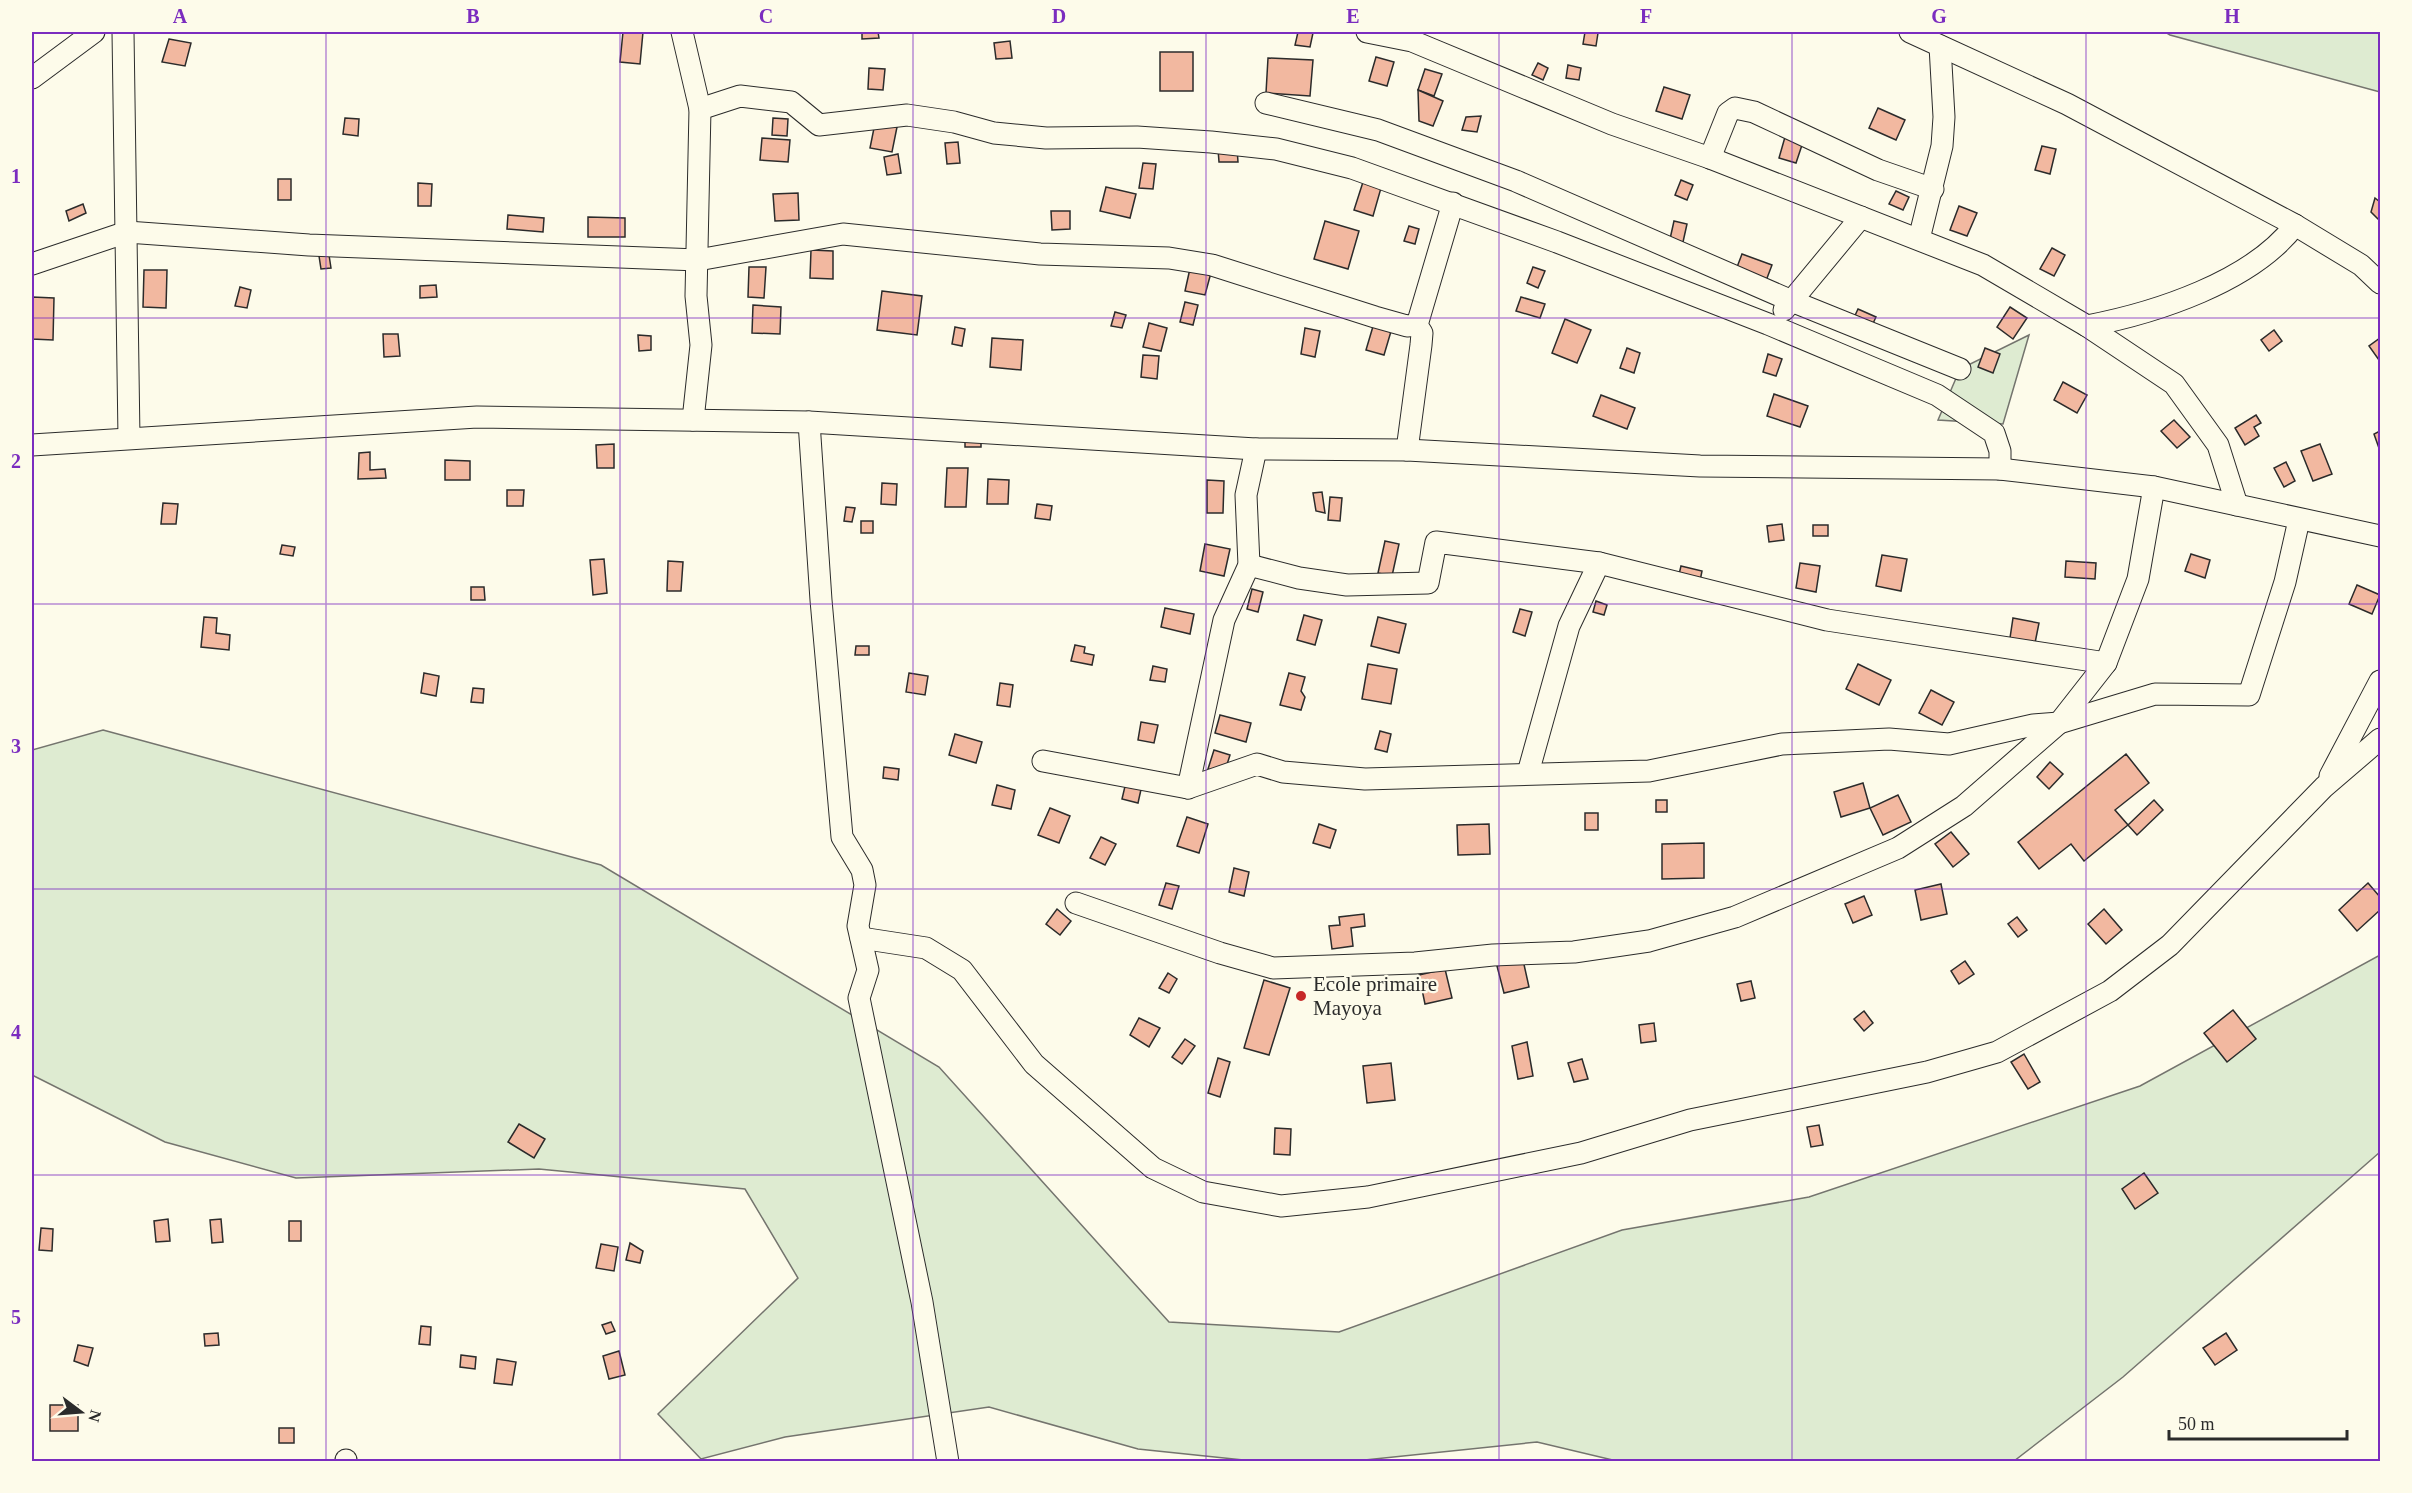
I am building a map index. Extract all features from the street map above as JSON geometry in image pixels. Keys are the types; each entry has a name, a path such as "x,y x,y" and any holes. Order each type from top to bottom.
{"street":[{"path":"32,78 94,32"},
{"path":"123,32 129,438"},
{"path":"682,32 699,109 696,296 702,345 693,420"},
{"path":"1367,32 1412,41 1612,124 1710,158 1983,265 2087,326 2174,384 2218,445 2237,505"},
{"path":"1910,32 2067,104 2295,225 2361,265 2380,283"},
{"path":"1919,239 1942,146 1944,117 1940,46"},
{"path":"699,109 740,96 791,102 819,125 908,115 954,122 994,133 1046,138 1137,137 1276,149 1352,168 1453,203 1768,324 1937,396 1994,433 2000,451 2000,469"},
{"path":"1266,103 1378,130 1516,181 1794,302 1960,369"},
{"path":"1710,158 1728,113 1735,108 1754,112 1878,170 1933,189"},
{"path":"1407,450 1422,333 1417,325 1453,203"},
{"path":"1768,324 1794,302 1861,217"},
{"path":"2087,326 2143,314 2203,291 2262,258 2283,241 2295,225"},
{"path":"32,264 127,232 321,245 698,260 843,234 1040,254 1186,259 1212,265 1375,317 1407,326 1417,325"},
{"path":"32,445 477,417 809,422 1256,449 1407,450 1700,466 2000,469 2154,487 2380,536"},
{"path":"809,422 821,600 842,837 862,870 865,885 858,926 868,970 859,998 922,1302 948,1461"},
{"path":"1188,788 1224,620 1249,564 1246,495 1256,449"},
{"path":"1076,903 1220,953 1274,968 1415,963 1574,952 1649,941 1735,917 1898,848 1964,806 2059,723 2106,663 2138,579 2154,487"},
{"path":"1044,761 1188,788 1257,764 1283,771 1365,779 1443,779 1528,773 1649,771 1782,744 1889,739 1949,744 2033,725 2059,723 2155,694 2249,694 2285,582 2299,520"},
{"path":"1249,564 1299,578 1371,586 1428,583 1436,542 1599,563 1827,620 2106,663"},
{"path":"1528,773 1569,626 1599,563"},
{"path":"2324,787 2380,681"},
{"path":"861,938 926,948 962,970 1034,1064 1153,1168 1203,1192 1281,1206 1368,1197 1581,1153 1690,1120 1927,1072 1997,1052 2110,991 2169,945 2232,884 2324,787 2380,739"}],"green space":[{"path":"2165,32 2380,32 2380,92 2170,35"},
{"path":"2029,335 2003,424 1938,420 1960,369"},
{"path":"103,730 601,865 939,1067 1169,1322 1339,1332 1622,1230 1809,1197 2140,1086 2380,955 2380,1152 2123,1377 2014,1461 1621,1462 1537,1442 1355,1461 1253,1461 1138,1449 989,1407 785,1437 701,1459 658,1414 798,1278 745,1189 539,1169 296,1178 165,1142 32,1075 32,750"}],"building":[{"path":"623,32 643,32 640,64 620,62"},
{"path":"862,32 878,32 879,38 862,39"},
{"path":"1298,32 1313,33 1310,47 1295,45"},
{"path":"1585,32 1598,33 1596,46 1583,44"},
{"path":"169,39 191,43 185,66 162,62"},
{"path":"1010,41 1012,58 996,59 994,43"},
{"path":"1160,52 1193,52 1193,91 1160,91"},
{"path":"1376,57 1394,62 1387,86 1369,81"},
{"path":"1268,58 1313,60 1310,96 1266,93"},
{"path":"1538,63 1548,68 1543,80 1532,75"},
{"path":"1568,65 1581,68 1579,80 1566,78"},
{"path":"869,68 885,69 883,90 868,89"},
{"path":"1425,69 1442,74 1434,96 1418,90"},
{"path":"1664,87 1690,95 1682,119 1656,111"},
{"path":"1418,90 1443,101 1433,126 1419,121"},
{"path":"1878,108 1905,120 1896,140 1869,128"},
{"path":"1481,116 1477,132 1462,130 1466,117"},
{"path":"345,118 359,119 358,136 343,134"},
{"path":"773,118 788,119 787,136 772,135"},
{"path":"875,123 897,127 892,152 870,148"},
{"path":"1785,137 1803,142 1796,163 1779,158"},
{"path":"762,138 790,140 788,162 760,160"},
{"path":"958,142 960,163 947,164 945,143"},
{"path":"2042,146 2056,149 2050,174 2035,170"},
{"path":"1237,148 1238,162 1219,162 1218,149"},
{"path":"898,154 901,173 887,175 884,157"},
{"path":"1143,163 1156,164 1153,189 1139,188"},
{"path":"278,179 291,179 291,200 278,200"},
{"path":"1681,180 1693,185 1687,200 1675,195"},
{"path":"1363,182 1381,188 1373,216 1354,210"},
{"path":"418,183 432,184 431,206 418,206"},
{"path":"1106,187 1136,194 1130,218 1100,211"},
{"path":"1896,191 1909,197 1903,210 1889,204"},
{"path":"798,193 799,220 775,221 773,194"},
{"path":"2375,198 2380,202 2380,221 2371,212"},
{"path":"83,204 86,213 69,221 66,211"},
{"path":"1959,206 1977,213 1967,236 1950,230"},
{"path":"1051,211 1070,211 1070,229 1052,230"},
{"path":"508,215 544,218 543,232 507,229"},
{"path":"588,217 625,218 625,237 588,237"},
{"path":"1325,221 1359,231 1348,269 1314,259"},
{"path":"1674,221 1687,224 1683,242 1670,239"},
{"path":"1409,226 1419,229 1415,244 1404,241"},
{"path":"2052,248 2065,255 2054,276 2040,269"},
{"path":"811,250 833,251 833,279 810,278"},
{"path":"1742,254 1772,265 1764,286 1734,275"},
{"path":"329,255 331,268 321,269 319,256"},
{"path":"1191,264 1212,269 1205,295 1185,291"},
{"path":"749,267 766,267 764,298 748,297"},
{"path":"1533,267 1545,271 1538,288 1527,283"},
{"path":"144,270 167,270 166,308 143,307"},
{"path":"436,285 437,297 420,298 420,286"},
{"path":"240,287 251,290 247,308 235,306"},
{"path":"882,291 922,296 917,335 877,330"},
{"path":"32,297 54,298 53,340 32,339"},
{"path":"1521,297 1545,304 1540,318 1516,311"},
{"path":"1185,302 1198,305 1193,325 1180,322"},
{"path":"753,305 781,307 780,334 752,333"},
{"path":"2010,307 2027,318 2013,339 1997,327"},
{"path":"1858,309 1876,317 1865,341 1847,333"},
{"path":"1115,312 1126,315 1122,328 1111,326"},
{"path":"1565,319 1591,330 1577,363 1552,353"},
{"path":"1149,323 1167,328 1161,351 1143,347"},
{"path":"1374,323 1392,328 1384,355 1366,350"},
{"path":"955,327 965,329 962,346 952,344"},
{"path":"1305,328 1320,331 1315,357 1301,354"},
{"path":"2274,330 2282,341 2269,351 2261,340"},
{"path":"383,334 398,334 400,356 384,357"},
{"path":"638,335 651,336 651,350 639,351"},
{"path":"992,338 1023,340 1021,370 990,367"},
{"path":"2380,338 2380,358 2379,360 2369,346"},
{"path":"1627,348 1640,353 1634,373 1620,368"},
{"path":"1985,348 2000,354 1993,373 1978,367"},
{"path":"1768,354 1782,359 1776,376 1763,372"},
{"path":"1143,355 1159,356 1157,379 1141,377"},
{"path":"2063,382 2087,395 2077,413 2054,400"},
{"path":"1774,394 1808,406 1800,427 1767,416"},
{"path":"1601,395 1635,408 1627,429 1593,416"},
{"path":"2256,415 2261,423 2254,427 2259,436 2245,445 2235,428"},
{"path":"2174,420 2190,437 2177,448 2161,431"},
{"path":"2380,431 2380,451 2374,434"},
{"path":"965,439 981,439 981,447 965,447"},
{"path":"614,444 614,468 597,468 596,445"},
{"path":"2320,444 2332,474 2313,481 2301,451"},
{"path":"370,452 370,470 385,469 386,478 358,479 359,453"},
{"path":"445,460 470,461 470,480 445,480"},
{"path":"2286,462 2295,481 2284,487 2274,468"},
{"path":"947,468 968,468 966,507 945,507"},
{"path":"988,479 1009,480 1008,504 987,504"},
{"path":"1207,480 1224,481 1223,513 1207,513"},
{"path":"882,483 897,484 896,505 881,504"},
{"path":"507,490 524,490 523,506 507,506"},
{"path":"1322,492 1325,513 1316,511 1313,493"},
{"path":"1330,497 1342,498 1340,521 1328,520"},
{"path":"163,503 178,504 176,524 161,524"},
{"path":"1037,504 1052,506 1050,520 1035,518"},
{"path":"846,507 855,508 852,522 844,521"},
{"path":"861,521 873,521 873,533 861,533"},
{"path":"1782,524 1784,540 1769,542 1767,526"},
{"path":"1813,525 1828,525 1828,536 1813,536"},
{"path":"1385,541 1399,544 1392,576 1378,573"},
{"path":"1205,544 1230,549 1224,576 1200,571"},
{"path":"282,545 295,547 293,556 280,554"},
{"path":"2191,554 2210,560 2205,578 2185,571"},
{"path":"1882,555 1907,559 1901,591 1876,586"},
{"path":"604,559 607,593 593,595 590,560"},
{"path":"668,561 683,562 681,591 667,591"},
{"path":"2066,561 2096,563 2095,579 2065,577"},
{"path":"1800,563 1820,566 1816,592 1796,588"},
{"path":"1681,566 1702,571 1697,596 1675,591"},
{"path":"2357,585 2380,595 2372,614 2349,604"},
{"path":"471,587 484,587 485,600 471,600"},
{"path":"1252,589 1263,592 1258,612 1247,609"},
{"path":"1596,601 1607,605 1604,615 1593,612"},
{"path":"1165,608 1194,614 1190,634 1161,627"},
{"path":"1520,609 1532,612 1525,636 1513,632"},
{"path":"1304,615 1322,620 1315,645 1297,640"},
{"path":"204,617 217,618 216,633 230,635 229,650 201,647"},
{"path":"1378,617 1406,624 1399,653 1371,646"},
{"path":"2013,618 2039,623 2035,643 2010,638"},
{"path":"1075,645 1085,647 1084,653 1094,655 1092,665 1071,661"},
{"path":"856,646 869,646 869,655 855,655"},
{"path":"1368,664 1397,669 1391,704 1362,699"},
{"path":"1858,664 1891,680 1879,705 1846,689"},
{"path":"1153,666 1167,669 1165,682 1150,680"},
{"path":"424,673 439,676 436,696 421,693"},
{"path":"909,673 928,676 925,695 906,692"},
{"path":"1289,673 1305,677 1301,691 1305,697 1301,710 1280,705"},
{"path":"1000,683 1013,685 1010,707 997,705"},
{"path":"473,688 484,689 483,703 471,702"},
{"path":"1931,690 1954,702 1942,725 1919,713"},
{"path":"1220,715 1251,723 1246,742 1215,733"},
{"path":"1141,722 1158,725 1154,743 1138,740"},
{"path":"1380,731 1391,734 1387,752 1375,749"},
{"path":"955,734 982,742 976,763 949,755"},
{"path":"1214,750 1230,755 1224,774 1208,769"},
{"path":"2126,754 2149,783 2115,810 2128,825 2084,861 2071,844 2039,869 2018,842"},
{"path":"2050,762 2063,774 2049,789 2037,777"},
{"path":"884,767 899,769 898,780 883,778"},
{"path":"1126,782 1142,785 1138,803 1122,799"},
{"path":"1863,783 1870,808 1841,817 1834,792"},
{"path":"997,785 1015,790 1011,809 992,805"},
{"path":"1898,795 1911,822 1883,835 1870,808"},
{"path":"1656,800 1667,800 1667,812 1656,812"},
{"path":"2154,800 2163,810 2137,835 2128,825"},
{"path":"1050,808 1070,816 1059,843 1038,835"},
{"path":"1585,813 1598,813 1598,830 1585,830"},
{"path":"1187,817 1208,824 1199,853 1177,846"},
{"path":"1319,824 1336,830 1330,848 1313,843"},
{"path":"1489,824 1490,854 1458,855 1457,825"},
{"path":"1951,832 1969,854 1953,867 1935,844"},
{"path":"1101,837 1116,844 1105,865 1090,858"},
{"path":"1704,843 1704,878 1662,879 1662,844"},
{"path":"1234,868 1249,872 1244,896 1229,892"},
{"path":"1166,883 1179,886 1172,909 1159,905"},
{"path":"2368,883 2380,897 2380,910 2357,931 2339,910"},
{"path":"1941,884 1947,914 1921,920 1915,890"},
{"path":"1864,896 1872,915 1853,923 1845,904"},
{"path":"1057,909 1071,921 1060,935 1046,924"},
{"path":"2104,909 2122,930 2106,944 2088,924"},
{"path":"1364,914 1365,926 1351,928 1353,946 1332,949 1329,926 1340,925 1339,917"},
{"path":"2017,917 2027,930 2018,937 2008,924"},
{"path":"1523,960 1529,987 1504,993 1497,966"},
{"path":"1965,961 1974,974 1959,984 1951,971"},
{"path":"1445,969 1452,998 1425,1004 1419,975"},
{"path":"1168,973 1177,979 1169,993 1159,988"},
{"path":"1264,980 1290,988 1269,1055 1244,1048"},
{"path":"1751,981 1755,998 1741,1001 1737,984"},
{"path":"2233,1010 2256,1039 2227,1062 2204,1033"},
{"path":"1864,1011 1873,1023 1864,1031 1854,1019"},
{"path":"1139,1018 1160,1028 1149,1047 1130,1035"},
{"path":"1654,1023 1656,1041 1641,1043 1639,1025"},
{"path":"1185,1039 1195,1046 1182,1064 1172,1057"},
{"path":"1527,1042 1533,1076 1518,1079 1512,1046"},
{"path":"2024,1054 2040,1082 2028,1089 2011,1062"},
{"path":"1218,1058 1230,1062 1220,1097 1208,1093"},
{"path":"1582,1059 1588,1079 1574,1082 1568,1063"},
{"path":"1391,1063 1395,1100 1367,1103 1363,1066"},
{"path":"519,1124 545,1139 534,1158 508,1142"},
{"path":"1819,1125 1823,1145 1811,1147 1807,1127"},
{"path":"1275,1128 1291,1129 1290,1155 1274,1154"},
{"path":"2144,1173 2158,1193 2135,1209 2122,1189"},
{"path":"168,1219 170,1241 156,1242 154,1221"},
{"path":"221,1219 223,1242 212,1243 210,1220"},
{"path":"289,1221 301,1221 301,1241 289,1241"},
{"path":"41,1228 53,1229 52,1251 39,1250"},
{"path":"630,1243 643,1251 640,1263 626,1260"},
{"path":"601,1244 618,1247 614,1271 596,1268"},
{"path":"611,1322 615,1331 606,1334 602,1325"},
{"path":"421,1326 431,1327 430,1345 419,1344"},
{"path":"218,1333 219,1345 205,1346 204,1334"},
{"path":"2226,1333 2237,1350 2215,1365 2203,1348"},
{"path":"78,1345 93,1348 88,1366 74,1361"},
{"path":"619,1351 625,1375 609,1379 603,1356"},
{"path":"461,1355 476,1357 475,1369 460,1367"},
{"path":"497,1359 516,1362 512,1385 494,1383"},
{"path":"50,1405 78,1405 78,1431 50,1431"},
{"path":"279,1428 294,1428 294,1443 279,1443"}],"place":[{"name":"Ecole primaire Mayoya","path":"1301,996"}]}
